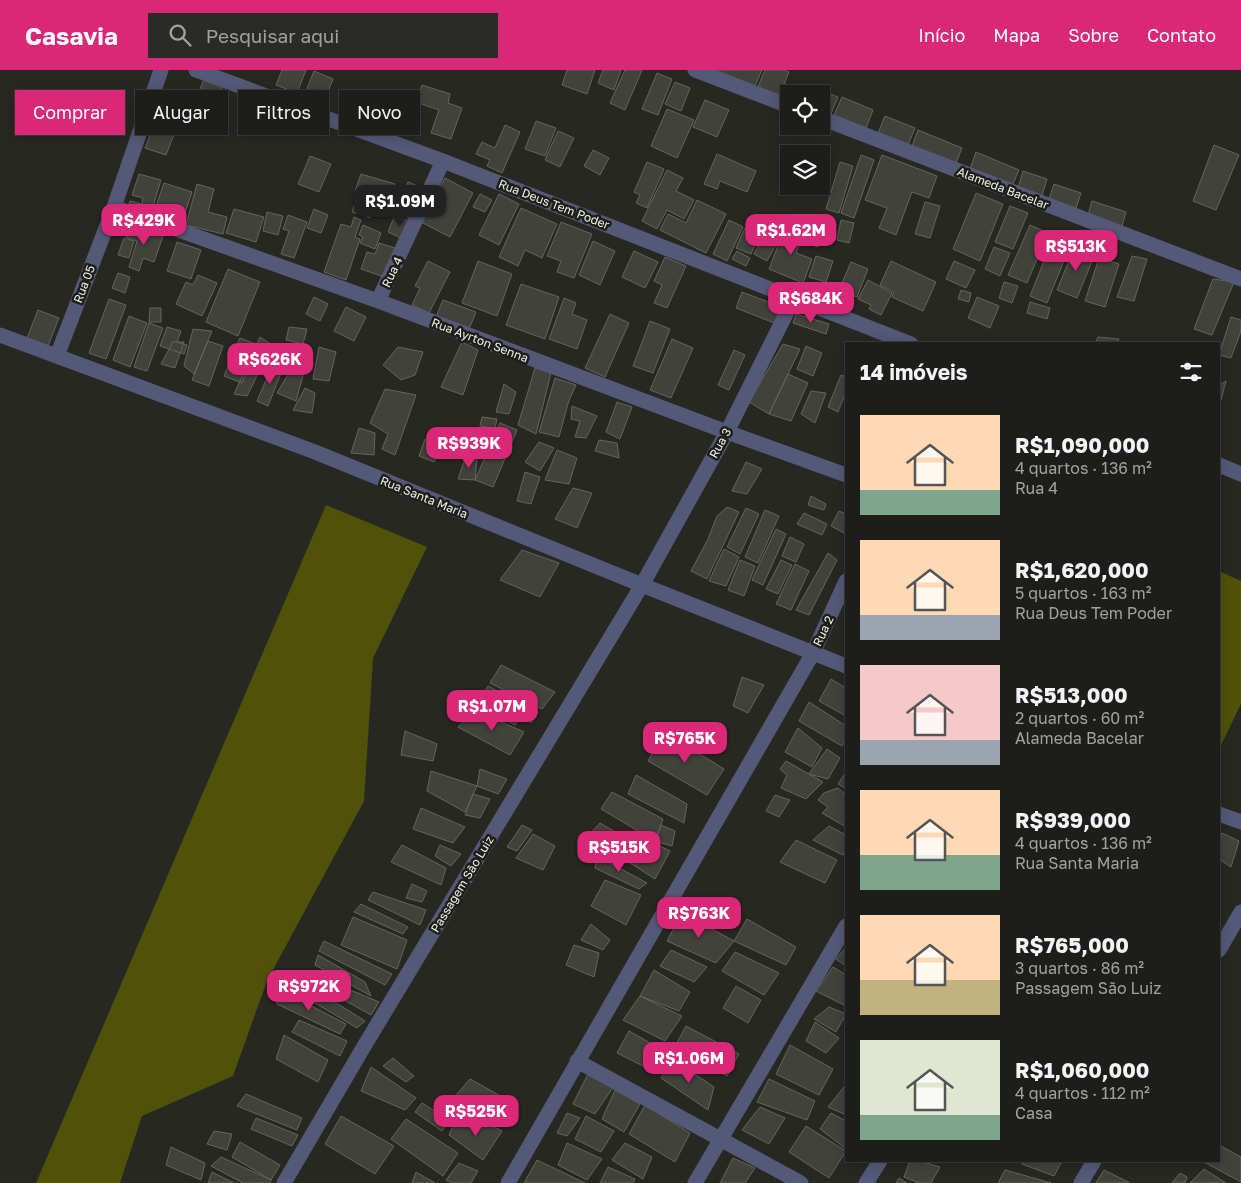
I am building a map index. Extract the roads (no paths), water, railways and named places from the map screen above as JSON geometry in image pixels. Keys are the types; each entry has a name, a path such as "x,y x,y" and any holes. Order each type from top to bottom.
{"street":[{"name":"Rua 05","path":"57,356 114,207 161,70"},
{"name":"Rua Deus Tem Poder","path":"196,70 443,161 906,342"},
{"path":"695,70 780,103"},
{"name":"Alameda Bacelar","path":"830,121 1241,279"},
{"name":"Rua 4","path":"378,302 443,161"},
{"name":"Rua Ayrton Senna","path":"114,207 378,302 845,475"},
{"name":"Rua 3","path":"642,585 727,432 794,298"},
{"name":"Rua Santa Maria","path":"0,335 315,452 845,666"},
{"path":"1220,465 1241,474"},
{"name":"Rua 2","path":"508,1183 812,652 845,583"},
{"name":"Passagem São Luiz","path":"284,1183 642,585"},
{"path":"1220,814 1241,822"},
{"path":"1220,948 1241,912"},
{"path":"695,1183 845,928"},
{"path":"577,1061 801,1183"},
{"path":"866,1183 879,1162"},
{"path":"1081,1183 1093,1162"}]}
